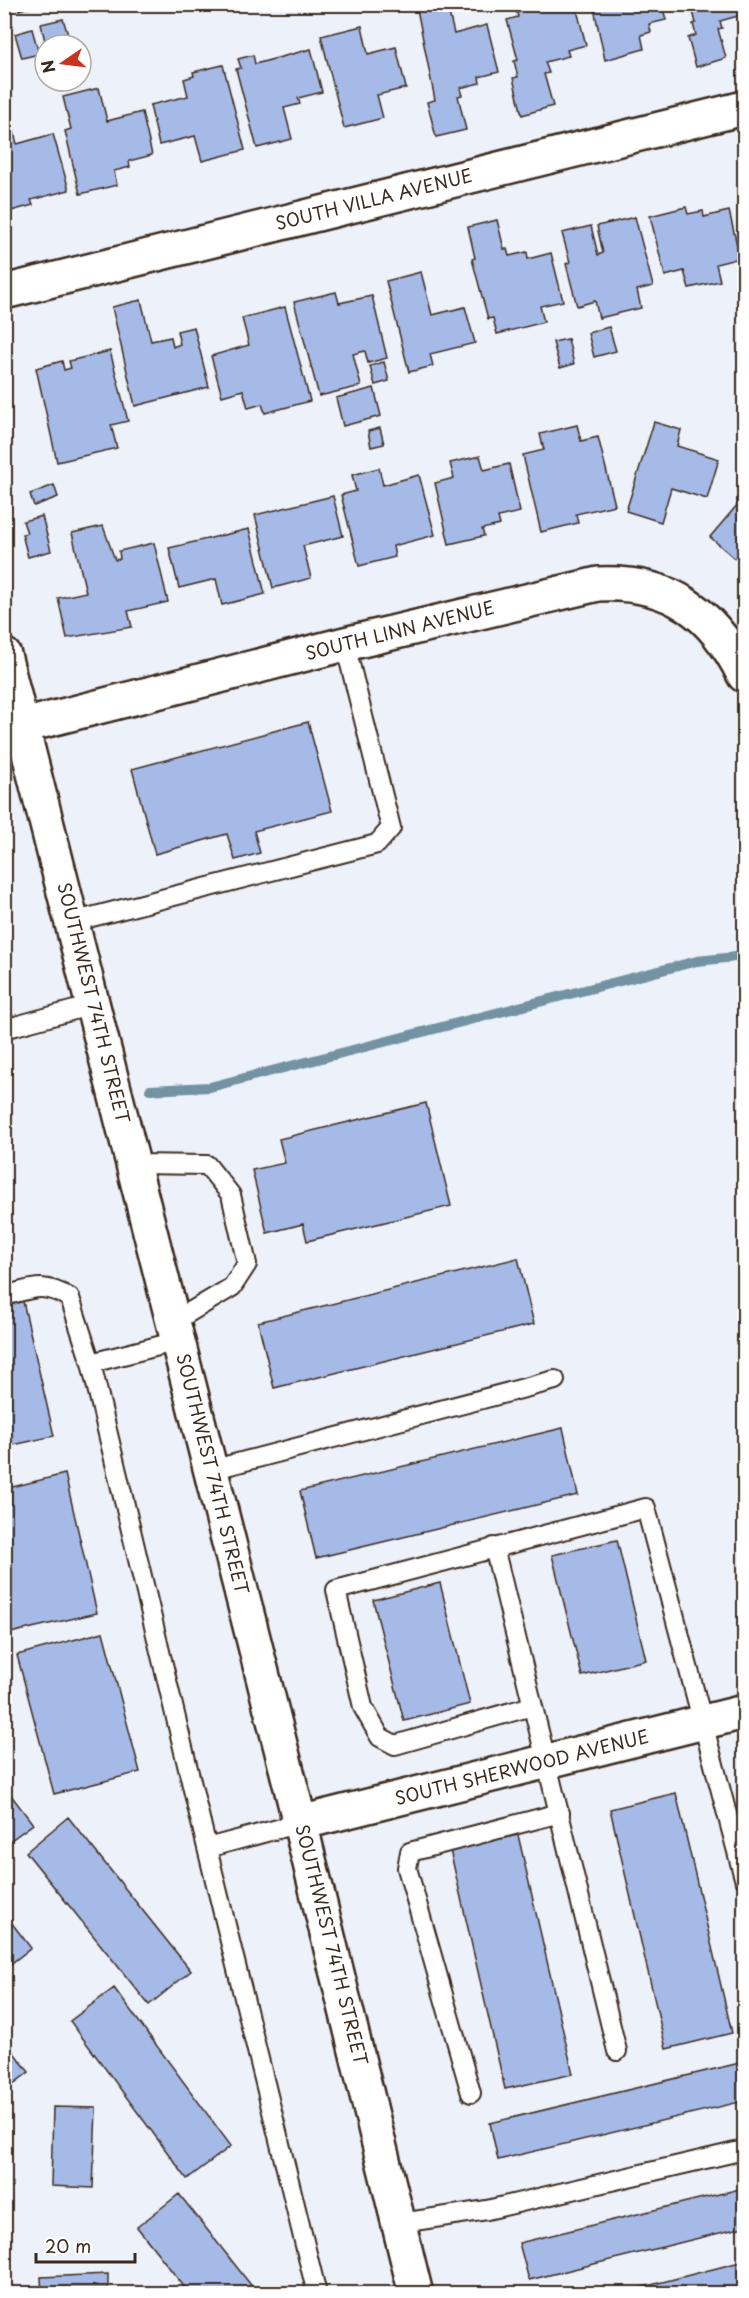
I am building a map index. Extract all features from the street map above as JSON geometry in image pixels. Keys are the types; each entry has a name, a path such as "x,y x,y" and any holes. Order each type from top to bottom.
{"street":[{"name":"SOUTH VILLA AVENUE","path":"4,292 744,108"},
{"name":"SOUTH LINN AVENUE","path":"23,726 570,589 624,583 661,592 693,608 724,639 744,675"},
{"name":"SOUTHWEST 74TH STREET","path":"5,656 300,1823 416,2294"},
{"name":"SOUTH SHERWOOD AVENUE","path":"300,1823 744,1712"}],"lane":[{"path":"72,922 377,844 391,828 345,644"},
{"path":"4,1029 93,1005"},
{"path":"92,1363 176,1331 232,1287 247,1264 231,1196 207,1165 134,1164"},
{"path":"4,1296 37,1287 51,1287 70,1298 92,1363 207,1848 317,2294"},
{"path":"211,1470 555,1380"},
{"path":"532,1707 395,1745 380,1737 363,1707 336,1590 494,1546 646,1508 705,1722 744,1878"},
{"path":"494,1546 617,2051"},
{"path":"471,2093 407,1868 410,1852 560,1813"},
{"path":"207,1848 300,1823"},
{"path":"400,2223 487,2210 744,2150"}],"building":[{"path":"17,4 39,4 19,10"},
{"path":"416,4 447,4 454,34 487,25 499,72 479,77 480,83 460,88 462,95 458,96 466,130 436,137 427,102 435,100"},
{"path":"515,4 581,4 582,9 577,10 586,45 567,50 569,56 545,62 549,73 544,74 553,106 522,115 513,78 518,77 514,61 518,60 507,20 518,17"},
{"path":"593,4 662,4 666,20 649,24 651,32 641,35 644,49 605,60"},
{"path":"691,4 744,4 744,8 737,10 738,16 720,21 722,28 718,29 726,58 696,67 688,38 696,35 693,24 696,23"},
{"path":"63,19 67,33 43,33 41,24"},
{"path":"362,26 368,54 396,47 406,88 377,95 383,118 344,128 321,36"},
{"path":"32,29 33,55 22,58 15,34"},
{"path":"311,49 322,92 298,98 300,104 284,108 292,139 257,148 236,69 241,68 238,59 253,55 255,64"},
{"path":"223,65 245,150 202,161 195,136 159,145 150,105 188,96 184,79 194,76 193,72"},
{"path":"99,88 107,121 142,112 152,155 129,161 130,167 114,171 117,185 80,194 65,131 71,129 63,97 79,93 93,93 93,90"},
{"path":"13,128 17,144 53,134 69,190 31,200 33,205 4,213 4,130"},
{"path":"686,207 688,214 703,211 704,217 729,211 740,258 716,264 720,281 689,288 684,271 665,276 650,216"},
{"path":"635,217 653,286 637,290 641,308 599,318 595,301 577,306 566,264 570,262 562,233 591,226 598,255 603,253 597,226"},
{"path":"497,220 504,249 507,249 509,256 527,252 528,259 551,253 563,301 540,306 544,322 497,334 493,318 488,319 472,259 475,258 468,227"},
{"path":"421,272 432,315 465,307 475,343 430,354 433,366 409,372 386,281"},
{"path":"336,292 339,303 372,296 387,358 368,363 365,351 353,354 361,386 319,396 294,302"},
{"path":"141,300 151,341 171,337 173,347 180,344 177,331 194,327 209,387 135,406 112,307"},
{"path":"285,307 310,401 265,413 262,404 248,408 243,390 222,396 211,356 249,345 242,318"},
{"path":"609,327 616,351 594,357 588,333"},
{"path":"568,339 574,364 560,368 553,342"},
{"path":"110,351 128,421 111,425 117,448 57,462 36,368 62,361 64,370 71,368 69,361"},
{"path":"384,362 389,381 375,385 370,366"},
{"path":"374,388 381,416 343,426 336,398"},
{"path":"654,422 681,430 677,446 719,459 707,499 671,488 661,522 626,511"},
{"path":"577,425 581,441 598,437 615,505 576,514 578,523 541,532 523,455 544,450 540,434"},
{"path":"380,428 384,444 371,447 368,431"},
{"path":"480,456 484,470 509,464 520,512 498,517 500,525 482,529 484,536 449,544 435,483 454,478 450,463"},
{"path":"379,468 383,485 419,475 435,535 393,546 395,557 359,566 341,495 356,491 352,475"},
{"path":"54,485 58,497 34,506 30,494"},
{"path":"333,496 343,536 303,546 311,578 273,588 255,515"},
{"path":"744,497 744,556 739,562 710,537"},
{"path":"42,516 51,551 28,557 22,534 27,533 23,521"},
{"path":"103,526 115,560 120,559 119,551 154,543 168,602 128,611 132,627 67,638 58,598 86,592 72,533"},
{"path":"249,529 265,594 222,605 216,579 179,588 169,548"},
{"path":"308,722 332,811 254,831 260,853 235,860 227,834 155,854 132,769"},
{"path":"426,1103 451,1206 307,1241 303,1224 267,1233 252,1170 285,1163 279,1139"},
{"path":"518,1258 534,1324 274,1388 258,1322"},
{"path":"22,1297 54,1436 4,1447 4,1301"},
{"path":"563,1428 578,1495 316,1558 300,1491"},
{"path":"65,1474 97,1613 10,1633 4,1610 4,1489"},
{"path":"617,1540 646,1660 582,1676 552,1555"},
{"path":"440,1583 470,1704 404,1721 373,1600"},
{"path":"103,1632 140,1772 54,1794 17,1655"},
{"path":"4,1786 33,1824 4,1845"},
{"path":"676,1793 732,2033 666,2049 610,1809"},
{"path":"68,1817 191,1971 149,2005 26,1852"},
{"path":"518,1835 573,2074 505,2089 450,1850"},
{"path":"4,1913 31,1948 4,1969"},
{"path":"114,1988 231,2146 187,2179 70,2021"},
{"path":"4,2040 29,2072 4,2091"},
{"path":"744,2062 744,2101 498,2160 490,2123"},
{"path":"53,2107 96,2108 93,2188 51,2186"},
{"path":"744,2188 744,2227 529,2280 519,2243"},
{"path":"179,2194 258,2294 190,2294 137,2227"},
{"path":"744,2261 744,2294 616,2294"},
{"path":"108,2274 108,2294 42,2294 41,2277"}],"waterway":[{"path":"150,1090 210,1087 697,961 744,956"}]}
